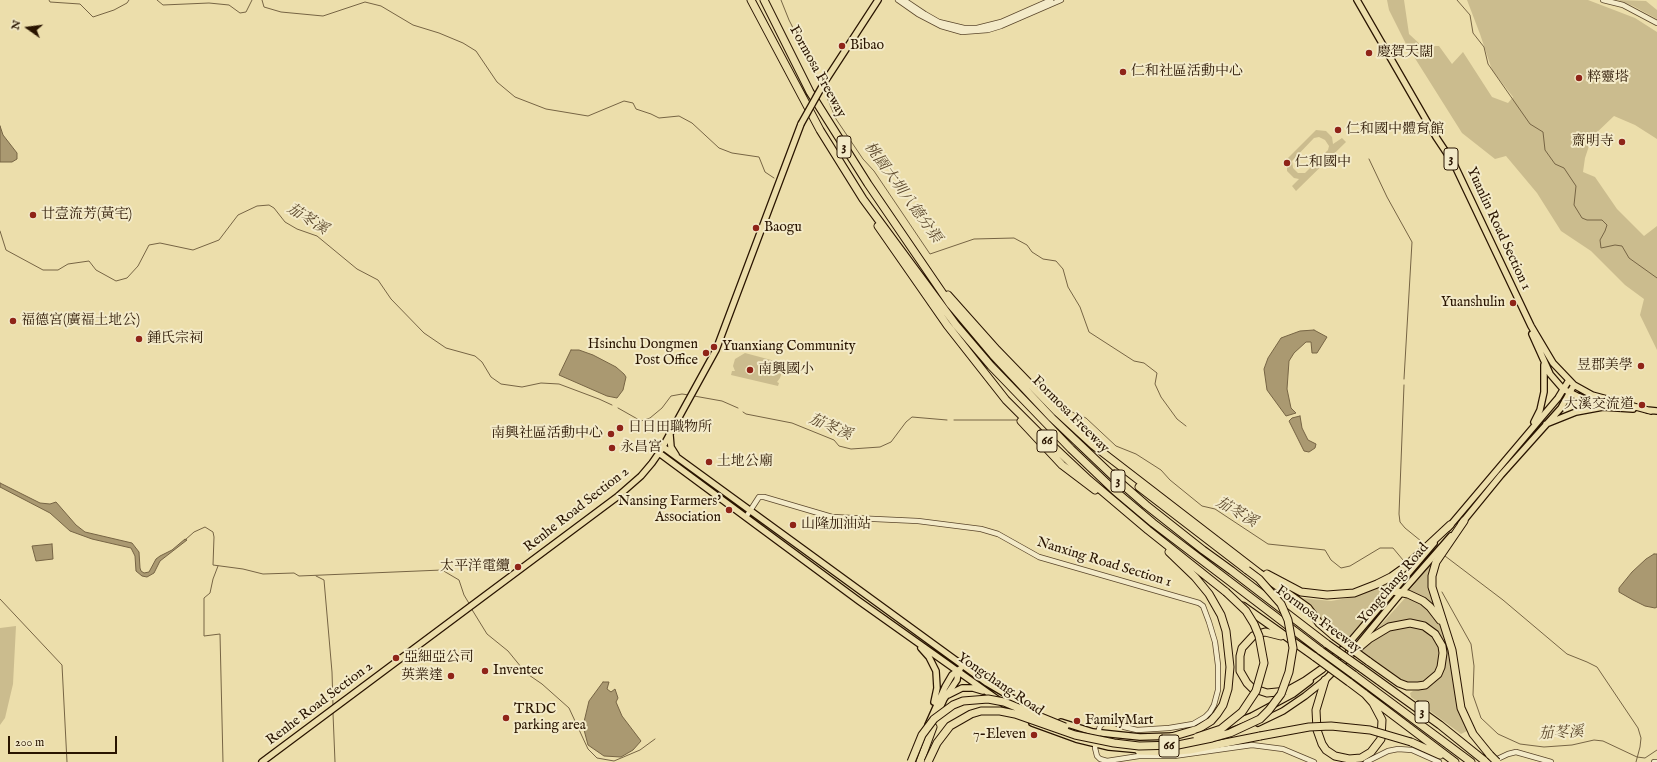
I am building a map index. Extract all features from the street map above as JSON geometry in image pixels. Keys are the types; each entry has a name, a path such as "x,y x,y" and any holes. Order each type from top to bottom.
{"highway":[{"name":"Formosa Freeway","path":"751,0 820,130 863,199 956,325 1005,381 1071,449 1115,491 1153,523 1321,651 1471,762"},
{"name":"Formosa Freeway","path":"764,0 810,92 868,184 938,286 964,321 993,355 1052,418 1114,478 1203,550 1232,570 1327,644 1487,759"},
{"path":"863,199 880,229 946,325 1021,421 1062,465 1114,505 1169,552 1195,577 1209,594 1221,615 1228,646 1230,667 1228,689 1223,705 1211,721 1198,729 1171,737"},
{"path":"938,286 955,302 997,350 1057,412 1093,446 1308,608 1319,623 1334,636 1368,661 1399,683 1407,686 1418,686 1425,684 1438,674 1442,667 1443,653 1442,646 1435,634 1424,626 1410,623 1396,625 1384,630 1369,639 1351,654"},
{"name":"66","path":"913,762 922,735 934,719 953,705 972,700 988,699 1013,705 1063,726 1093,736 1140,742 1164,742 1194,738 1212,733 1233,721 1250,702 1256,691 1264,663 1259,636 1246,611 1226,592 1148,530 1090,480 1045,439 1006,400"},
{"name":"66","path":"928,762 937,743 950,726 971,714 1000,711 1015,714 1062,731 1093,739 1139,746 1164,746 1193,742 1230,733 1260,718 1276,702 1286,684 1292,660 1291,635 1288,620 1281,604 1259,579 1148,494 1093,446"},
{"path":"1464,521 1440,555 1432,576 1434,594 1448,634 1461,708 1487,759 1497,762"},
{"path":"1241,559 1291,588 1301,592 1327,595 1354,593 1378,584 1391,577 1405,567 1450,525"},
{"path":"1169,552 1349,682 1453,762"},
{"path":"1393,591 1416,597 1430,607 1439,618 1448,634"},
{"path":"1297,645 1272,633 1265,632 1253,636 1242,648 1239,664 1242,677 1252,688 1260,692 1275,693 1296,686 1322,669"},
{"path":"1325,680 1316,710 1317,730 1326,750 1335,756 1349,759 1361,758 1371,752 1381,739 1382,720 1373,703 1365,694"},
{"path":"920,762 933,727"},
{"path":"1139,750 1177,752 1309,727 1343,727 1370,730 1411,742 1453,762"},
{"path":"913,762 922,743"}],"main road":[{"name":"Renhe Road Section 2","path":"262,762 617,497 641,476 652,463 663,448 716,350 801,124 824,83 878,0"},
{"name":"Yuanlin Road Section 1","path":"1357,0 1436,137 1454,164 1531,326 1550,359 1569,380"},
{"name":"Yuanlin Road Section 1","path":"1531,326 1532,335 1550,374 1563,389 1570,392"},
{"path":"1531,429 1540,410 1543,397 1544,362"},
{"path":"1531,429 1558,398 1569,380"},
{"name":"3","path":"1569,380 1592,395 1654,411"},
{"name":"Yongchang Road","path":"659,453 911,638 1029,722 1062,735 1110,747 1139,750 1176,748 1231,736 1283,711 1325,680 1351,654 1501,475 1561,408 1574,384"},
{"name":"3","path":"1570,392 1603,407 1654,411"},
{"path":"1546,424 1570,414 1603,407"},
{"name":"Yongchang Road","path":"663,448 962,666 992,687 1032,710 1064,724 1098,733 1140,737 1171,737 1216,730 1252,716 1293,694 1349,643 1531,429"},
{"path":"670,434 673,452 682,461"},
{"path":"652,463 663,461 673,463"},
{"path":"911,638 929,657 936,671 937,688 932,714"},
{"path":"924,762 933,727 941,705 957,680 958,672 962,666"},
{"path":"922,743 932,714 945,687 952,675 958,672"},
{"path":"941,705 948,695 962,688 973,688 988,693"}],"street":[{"path":"898,0 918,14 941,26 962,32 988,30 1001,26 1061,0"},
{"path":"904,0 940,22 964,28 988,26 1001,22 1051,0"},
{"path":"1603,0 1624,5 1657,24"},
{"name":"Nanxing Road Section 1","path":"746,517 759,497 764,497 832,517 918,521 981,529 998,534 1040,557 1199,603 1203,606 1213,635 1218,665 1218,690 1214,705 1210,712 1205,717 1193,724 1169,728 1146,730 1128,729 1108,721 1100,726 1098,733"},
{"path":"1098,733 1096,753 1100,759 1103,760 1139,756 1184,755 1252,745 1270,746 1283,749 1314,762"},
{"path":"1366,762 1388,751 1398,749 1412,750 1439,762"},
{"path":"1487,759 1516,752 1551,762"}],"shaded area":[{"path":"1387,0 1404,0 1409,34 1422,46 1439,46 1452,64 1463,52 1492,97 1508,103 1513,97 1492,70 1467,0 1588,0 1635,18 1657,32 1657,139 1635,125 1614,116 1592,137 1585,158 1583,172 1595,177 1617,209 1644,236 1657,226 1657,350 1640,315 1644,299 1625,285 1591,251 1561,231 1537,193 1506,156 1495,159 1462,133 1406,44 1389,10"},
{"path":"1617,0 1646,1 1657,10 1657,19 1633,6"},
{"path":"0,126 3,135 17,153 17,159 12,162 0,162"},
{"path":"1316,130 1326,131 1332,137 1333,144 1342,138 1346,142 1296,191 1292,186 1299,179 1294,178 1287,171 1288,158","holes":["1319,137 1325,140 1329,146 1328,150 1305,173 1298,173 1293,168 1292,161 1314,138"]},
{"path":"1314,330 1327,337 1317,353 1312,353 1311,342 1306,342 1294,353 1289,361 1287,389 1291,408 1296,413 1286,416 1267,390 1264,369 1268,358 1281,338 1300,331"},
{"path":"571,350 579,350 593,355 616,367 624,374 626,377 623,390 617,398 607,396 559,375"},
{"path":"745,353 775,361 779,364 782,372 777,382 779,383 778,386 731,375 732,371 735,371 733,366 735,359"},
{"path":"1300,416 1302,428 1308,440 1316,444 1315,448 1309,452 1304,451 1289,421 1292,418"},
{"path":"0,483 40,503 50,504 56,502 76,525 85,532 132,543 139,552 140,568 144,573 149,572 156,559 172,550 185,539 187,540 160,561 154,573 147,577 142,576 136,571 135,556 131,548 92,539 70,531 50,513 0,487"},
{"path":"52,544 53,559 36,561 32,546"},
{"path":"1654,554 1657,554 1657,607 1655,608 1645,606 1619,592 1619,588 1632,572"},
{"path":"1436,558 1433,564 1434,606 1418,595 1409,591"},
{"path":"1409,567 1346,641 1324,624 1313,609 1301,598 1331,601 1348,598 1384,584"},
{"path":"1406,597 1417,601 1424,606 1441,625 1448,645 1455,694 1467,731 1461,734 1411,697 1410,693 1430,686 1441,675 1446,657 1445,647 1440,636 1434,630 1411,621 1397,621 1377,630"},
{"path":"16,626 13,684 5,718 0,725 0,628"},
{"path":"1403,627 1422,629 1433,636 1439,649 1440,661 1435,673 1424,682 1418,684 1403,682 1360,651 1369,642 1386,631"},
{"path":"603,682 609,682 607,689 611,692 615,689 618,698 616,702 622,716 641,741 633,750 621,757 604,756 588,745 583,726 589,701"}],"waterway":[{"path":"49,0 50,2 80,4 93,17 114,10 127,3 129,0"},
{"path":"157,0 163,5 209,3 229,5 240,13 246,12 252,0"},
{"path":"262,0 264,7 281,12 323,16 365,2 381,6 413,25 439,33 463,43 476,51 497,82 515,97 546,109 588,116 624,101 633,103 636,109 659,118 679,116 692,123 719,148 732,153 759,157 765,172 774,178"},
{"name":"桃園大圳八德分渠","path":"781,0 789,20 821,83"},
{"path":"1457,0 1470,15 1473,33 1484,47 1488,64 1530,124 1543,132 1545,150 1555,164 1564,168 1576,186 1574,205 1582,218 1587,220 1602,220 1607,225 1600,240 1601,248 1615,245 1622,246 1629,258 1657,278"},
{"name":"桃園大圳八德分渠","path":"823,88 836,119 863,159 874,171 930,254 974,239 1014,238 1027,245 1032,252 1043,259 1056,261 1063,269 1068,287 1080,307 1089,332 1134,361 1144,363 1157,373 1155,384 1161,397 1177,419 1186,426"},
{"path":"1369,159 1387,197 1412,242 1404,379"},
{"name":"茄苳溪","path":"0,231 6,250 43,270 58,270 68,264 89,261 96,270 116,281 127,278 138,266 149,245 160,243 193,250 219,240 238,215 257,206 269,205 274,208 285,222 297,229 317,236 357,269 378,280 391,299 424,333 446,348 475,356 482,362 491,377 501,384 522,387 541,383 559,384 612,405"},
{"path":"1404,385 1399,514 1400,522 1421,541"},
{"name":"茄苳溪","path":"618,408 641,421 650,418 662,408 671,396 682,394 689,395"},
{"name":"茄苳溪","path":"694,396 722,401 738,408"},
{"name":"茄苳溪","path":"743,412 746,414 792,423 834,440 839,446 851,449 880,447 891,442 906,422 912,417 947,420"},
{"name":"茄苳溪","path":"1072,412 1086,418 1116,446 1136,454 1161,470 1170,480 1202,506 1215,509 1268,544 1325,550 1331,560 1341,568 1350,566 1380,548 1393,548 1403,560"},
{"name":"茄苳溪","path":"954,420 1018,420"},
{"path":"185,540 194,532 205,527 213,532 213,565 243,569 263,574 294,573 299,576 442,570 459,580 464,595 470,605"},
{"path":"1445,556 1503,600 1567,654 1597,667 1638,728 1641,738 1636,762"},
{"path":"218,566 210,593 204,598 204,636 220,634 223,762"},
{"path":"316,576 324,580 332,672 333,705"},
{"name":"茄苳溪","path":"1442,592 1471,644 1474,666 1473,695 1481,718 1498,734 1520,744 1544,747 1572,745 1594,740 1603,741 1637,757 1645,758 1657,750"},
{"path":"0,599 62,665 67,762"},
{"path":"471,608 487,634 508,651 526,673 542,684 569,708 588,749 597,758 614,761 640,750 655,739"},
{"path":"333,713 335,762"}],"place":[{"name":"Bibao","path":"842,46"},
{"name":"慶賀天闊","path":"1369,53"},
{"name":"仁和社區活動中心","path":"1123,72"},
{"name":"粹靈塔","path":"1579,78"},
{"name":"仁和國中體育館","path":"1338,130"},
{"name":"齋明寺","path":"1622,142"},
{"name":"仁和國中","path":"1287,163"},
{"name":"廿壹流芳(黃宅)","path":"33,215"},
{"name":"Baogu","path":"756,228"},
{"name":"Yuanshulin","path":"1513,303"},
{"name":"福德宮(廣福土地公)","path":"13,321"},
{"name":"鍾氏宗祠","path":"139,339"},
{"name":"Yuanxiang Community","path":"714,347"},
{"name":"Hsinchu Dongmen Post Office","path":"706,353"},
{"name":"昱郡美學","path":"1641,366"},
{"name":"南興國小","path":"750,370"},
{"name":"大溪交流道","path":"1642,405"},
{"name":"日日田職物所","path":"620,428"},
{"name":"南興社區活動中心","path":"611,434"},
{"name":"永昌宮","path":"612,448"},
{"name":"土地公廟","path":"709,462"},
{"name":"Nansing Farmers' Association","path":"729,510"},
{"name":"山隆加油站","path":"793,525"},
{"name":"太平洋電纜","path":"518,567"},
{"name":"亞細亞公司","path":"396,658"},
{"name":"Inventec","path":"485,671"},
{"name":"英業達","path":"451,676"},
{"name":"TRDC parking area","path":"506,718"},
{"name":"FamilyMart","path":"1077,721"},
{"name":"7-Eleven","path":"1034,735"}]}
